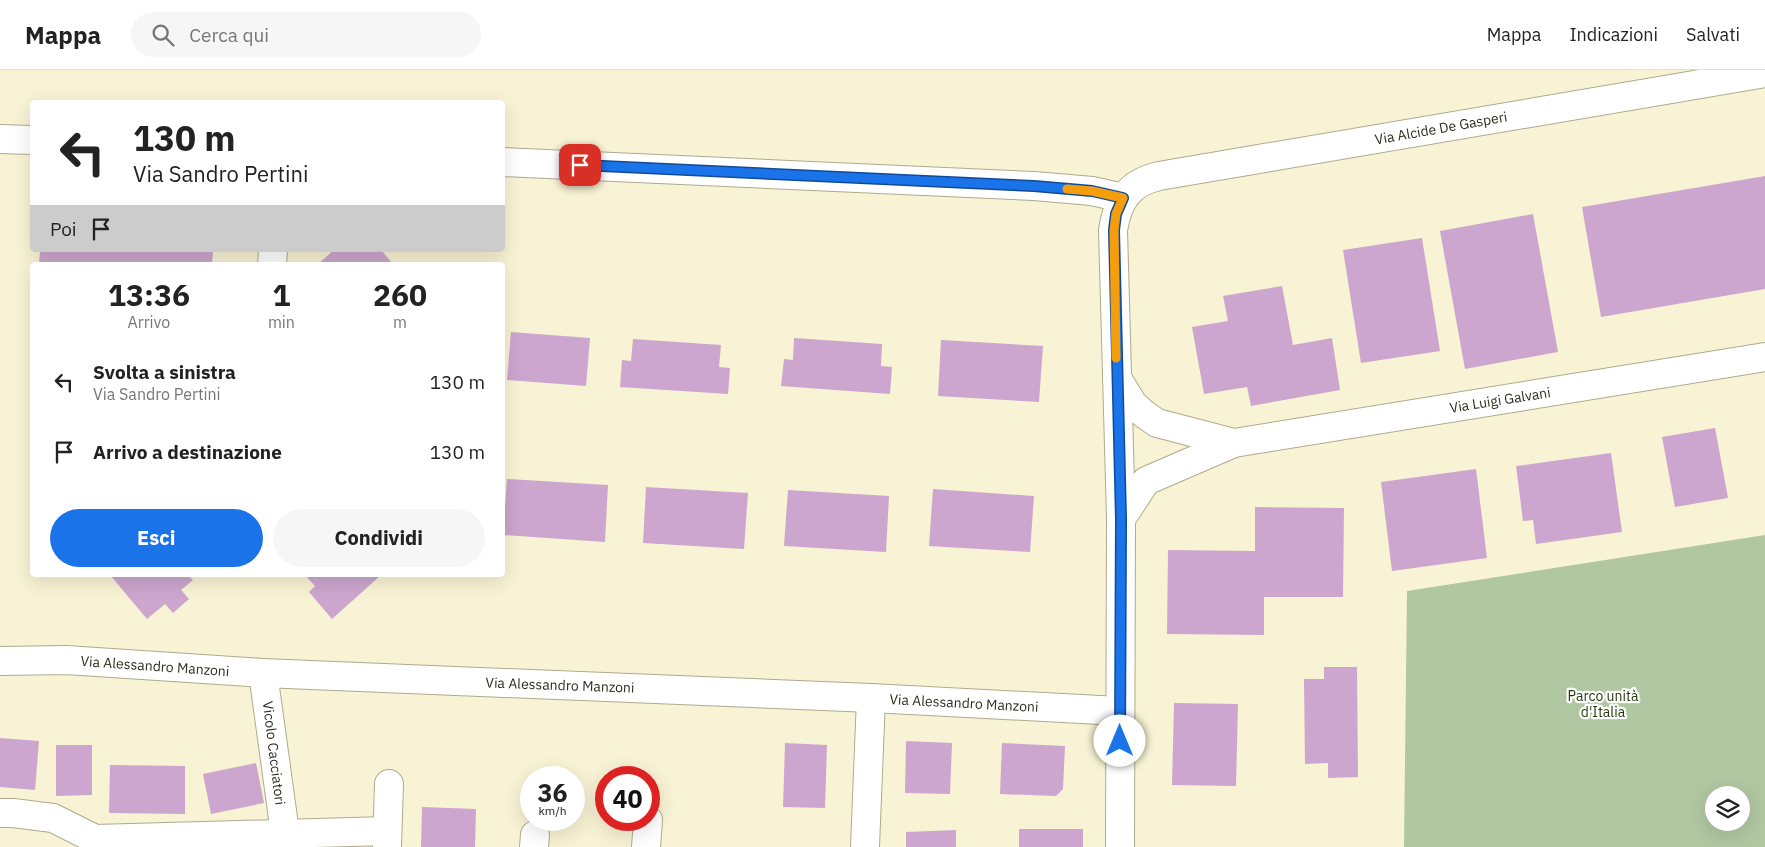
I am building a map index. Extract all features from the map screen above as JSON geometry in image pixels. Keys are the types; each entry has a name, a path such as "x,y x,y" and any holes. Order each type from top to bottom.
{"street":[{"name":"Via Alcide De Gasperi","path":"1123,198 1138,184 1149,178 1159,176 1765,73"},
{"path":"0,139 30,140"},
{"path":"505,162 1034,186 1092,191 1123,198 1116,214 1114,230 1121,519 1120,847"},
{"name":"Via Luigi Galvani","path":"1121,519 1146,481 1234,443 1765,357"},
{"name":"Via Luigi Galvani","path":"1117,378 1133,404 1157,423 1234,443"},
{"name":"Via Alessandro Manzoni","path":"0,661 66,660 263,673 871,698 1119,711"},
{"name":"Vicolo Cacciatori","path":"263,673 286,840"},
{"path":"865,847 871,698"},
{"path":"0,813 53,818 95,839 387,839 388,784"},
{"path":"646,847 647,831"}],"green space":[{"name":"Parco unità d'Italia","path":"1765,535 1765,847 1404,847 1407,591"}],"building":[{"path":"1765,176 1765,289 1601,317 1582,207"},
{"path":"1533,214 1558,352 1465,369 1440,231"},
{"path":"1422,238 1440,351 1361,363 1343,250"},
{"path":"40,252 213,252 212,262 39,262"},
{"path":"332,252 383,252 391,262 320,262"},
{"path":"1282,286 1293,345 1332,338 1340,390 1251,406 1247,387 1204,394 1192,327 1228,321 1223,296"},
{"path":"511,332 590,338 586,386 507,380"},
{"path":"794,338 882,344 881,366 892,367 890,394 781,386 784,359 793,360"},
{"path":"633,339 721,345 719,367 730,368 728,394 620,387 622,360 631,361"},
{"path":"941,340 1043,346 1039,402 938,396"},
{"path":"1715,428 1728,498 1675,507 1662,437"},
{"path":"1611,453 1622,532 1536,544 1533,520 1523,521 1516,466"},
{"path":"1476,469 1487,558 1392,571 1381,482"},
{"path":"507,479 608,485 605,542 505,535"},
{"path":"646,487 748,493 744,549 643,543"},
{"path":"933,489 1034,496 1030,552 929,546"},
{"path":"788,490 889,496 886,552 784,546"},
{"path":"1255,507 1344,508 1343,597 1264,597 1264,635 1167,634 1168,550 1255,551"},
{"path":"112,577 190,577 193,580 181,590 189,599 173,613 165,604 147,619"},
{"path":"307,577 379,577 332,619 309,592 315,586"},
{"path":"1324,667 1357,667 1358,777 1328,778 1328,763 1305,764 1304,679 1324,679"},
{"path":"1174,703 1238,704 1236,786 1172,785"},
{"path":"0,738 39,741 35,790 0,787"},
{"path":"906,741 952,743 950,794 905,793"},
{"path":"785,743 827,745 825,808 783,807"},
{"path":"1002,743 1065,746 1063,789 1056,796 1000,794"},
{"path":"56,745 92,745 92,795 56,796"},
{"path":"256,763 264,803 211,814 203,774"},
{"path":"110,765 185,766 185,814 109,813"},
{"path":"422,807 476,809 475,847 421,847"},
{"path":"1019,829 1083,829 1083,847 1019,847"},
{"path":"956,830 956,847 906,847 906,832"}],"slow traffic":[{"path":"1067,189 1092,191 1123,198 1116,214 1114,230 1116,358"}],"route":[{"path":"580,165 1034,186 1092,191 1123,198 1116,214 1114,230 1121,519 1120,741"}]}
